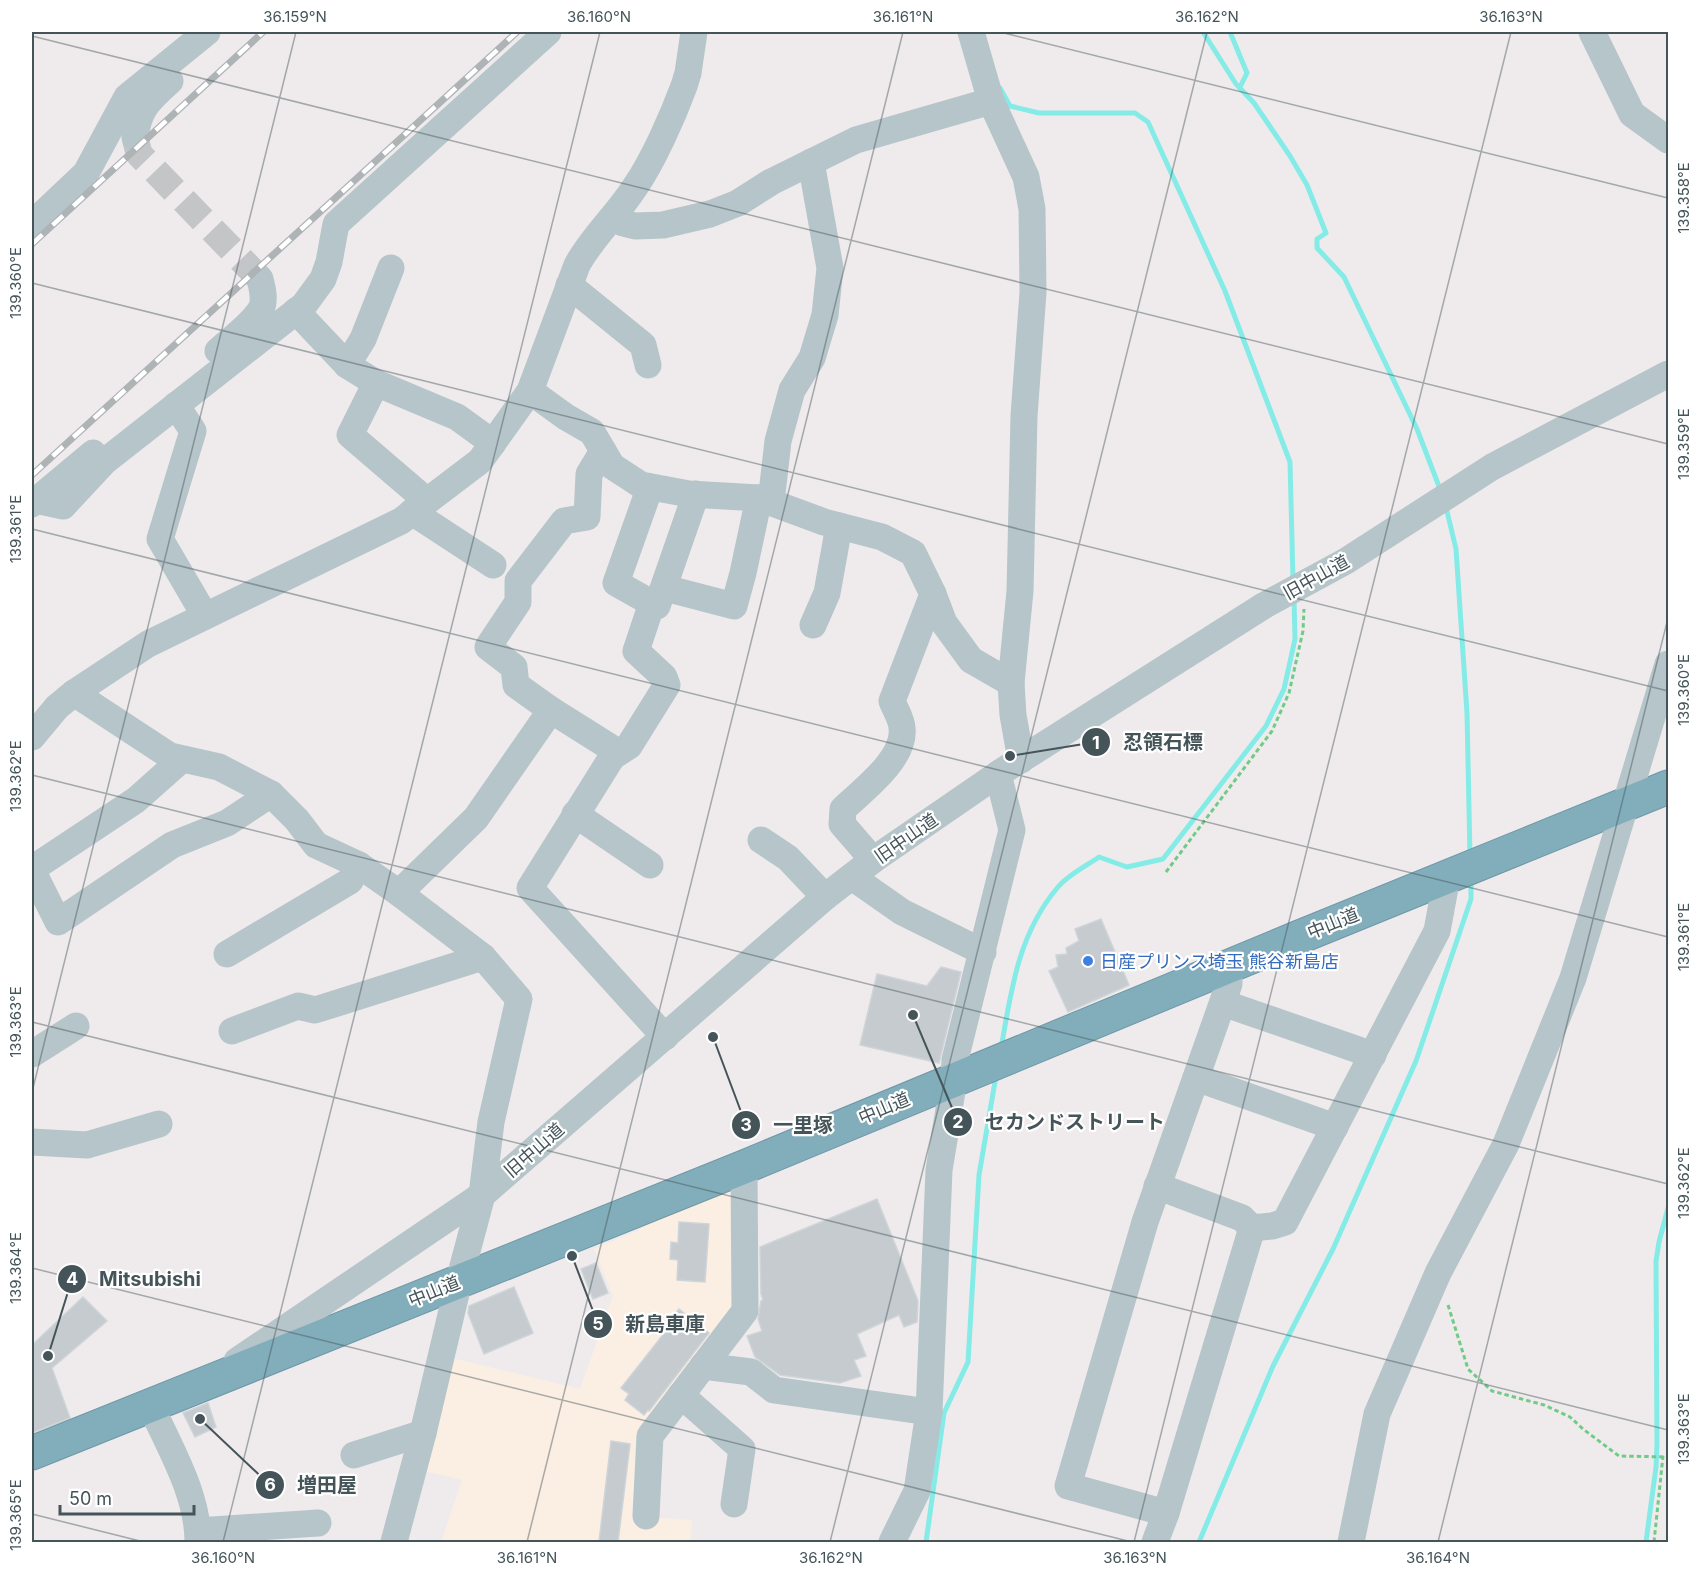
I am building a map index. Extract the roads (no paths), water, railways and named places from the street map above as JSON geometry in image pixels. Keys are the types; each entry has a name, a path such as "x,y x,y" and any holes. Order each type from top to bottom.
{"highway":[{"name":"中山道","path":"32,1453 744,1167 1668,787"}],"street":[{"path":"32,224 86,173 127,97 207,32"},
{"path":"135,137 136,125 147,101 228,32"},
{"path":"34,502 63,506 104,462 304,305 323,279 329,262 336,224 548,32"},
{"path":"32,737 57,707 148,644 401,521 480,461 530,391 569,285 586,247 615,216 644,172 680,99 688,73 694,32"},
{"path":"971,32 989,94 1026,177 1032,209 1033,292 1024,416 1020,591 1011,683 1013,715 1021,760"},
{"path":"1592,32 1632,114 1668,140"},
{"path":"615,216 623,223 635,226 663,225 710,214 738,203 771,182 855,140 989,94"},
{"path":"650,487 616,583 658,595 734,606 765,500 792,390 812,358 825,315 830,268 810,162"},
{"path":"347,365 363,339 391,268"},
{"path":"34,502 251,321 262,307 263,291 260,279"},
{"path":"569,285 643,345 648,365"},
{"path":"296,311 347,365 376,383 457,417 493,444"},
{"name":"旧中山道","path":"201,1386 482,1195 825,897 873,860 998,774 1294,590 1346,561 1492,467 1668,374"},
{"path":"376,383 350,435 420,507 493,565"},
{"path":"530,391 566,417 592,432 612,466 641,485 696,494 765,500 838,526 882,537 913,553 933,594 944,624 971,660 1011,683"},
{"path":"176,405 193,431 160,539 205,616"},
{"path":"603,451 589,474 587,517 564,521 544,546 518,581 518,602 488,647 514,667 516,685 550,710 613,749 612,757"},
{"path":"665,1037 530,888 612,757 629,746 667,686 664,677 636,651 696,494"},
{"path":"813,625 827,593 838,526"},
{"path":"873,860 842,824 843,809 876,778 897,753 903,728 892,702 933,594"},
{"path":"1351,1542 1377,1414 1438,1273 1506,1144 1573,978 1668,664"},
{"path":"75,693 170,756 219,767 271,795 297,820 316,845 359,865 399,893 483,957 519,999 491,1122 482,1195 394,1542"},
{"path":"399,893 476,818 550,710"},
{"path":"181,760 136,800 32,869 58,922 172,845 227,823 271,795"},
{"path":"892,1542 917,1491 929,1412 939,1170 955,1060 1011,830 998,774"},
{"path":"575,814 650,865"},
{"path":"761,840 788,858 825,897"},
{"path":"227,954 350,881 359,865"},
{"path":"1252,1228 1285,1222 1437,931 1463,871"},
{"path":"852,877 903,912 983,952"},
{"path":"232,1031 298,1006 315,1010 483,957"},
{"path":"1166,1513 1068,1486 1157,1186 1230,984 1229,966"},
{"path":"1223,1003 1373,1055"},
{"path":"32,1054 76,1026"},
{"path":"1196,1078 1335,1127"},
{"path":"32,1142 87,1145 159,1124"},
{"path":"646,1516 650,1436 745,1311 744,1167"},
{"path":"1157,1186 1242,1218 1252,1228"},
{"path":"1155,1542 1166,1513 1252,1228"},
{"path":"703,1366 751,1372 774,1390 929,1412"},
{"path":"681,1395 742,1449 734,1504"},
{"path":"151,1406 193,1500 198,1537 318,1523"},
{"path":"354,1455 423,1432"}],"waterway":[{"path":"1203,32 1236,84 1254,103 1307,185 1326,233 1317,239 1317,248 1344,277 1417,429 1440,489"},
{"path":"1230,32 1247,73 1240,87"},
{"path":"1000,88 1010,106 1039,113 1135,113 1148,122 1225,291 1290,462 1293,580"},
{"path":"1446,507 1456,549 1467,713 1470,856"},
{"path":"1001,1049 1008,1006 1025,944 1044,905 1058,887 1099,857 1127,867 1163,859 1266,726 1284,689 1295,639 1294,598"},
{"path":"1199,1542 1273,1366 1333,1249 1416,1061 1471,899 1471,880"},
{"path":"926,1542 944,1413 968,1362 979,1175 996,1076"},
{"path":"1646,1542 1657,1444 1656,1261 1668,1208"}],"tunnel":[{"path":"135,137 139,154 260,279"}],"railway":[{"path":"32,244 263,32"},
{"path":"32,475 517,32"}],"place":[{"name":"忍領石標","path":"1010,756"},
{"name":"日産プリンス埼玉 熊谷新島店","path":"1088,961"},
{"name":"セカンドストリート","path":"913,1015"},
{"name":"一里塚","path":"713,1037"},
{"name":"新島車庫","path":"572,1256"},
{"name":"Mitsubishi","path":"48,1356"},
{"name":"増田屋","path":"200,1419"}]}
